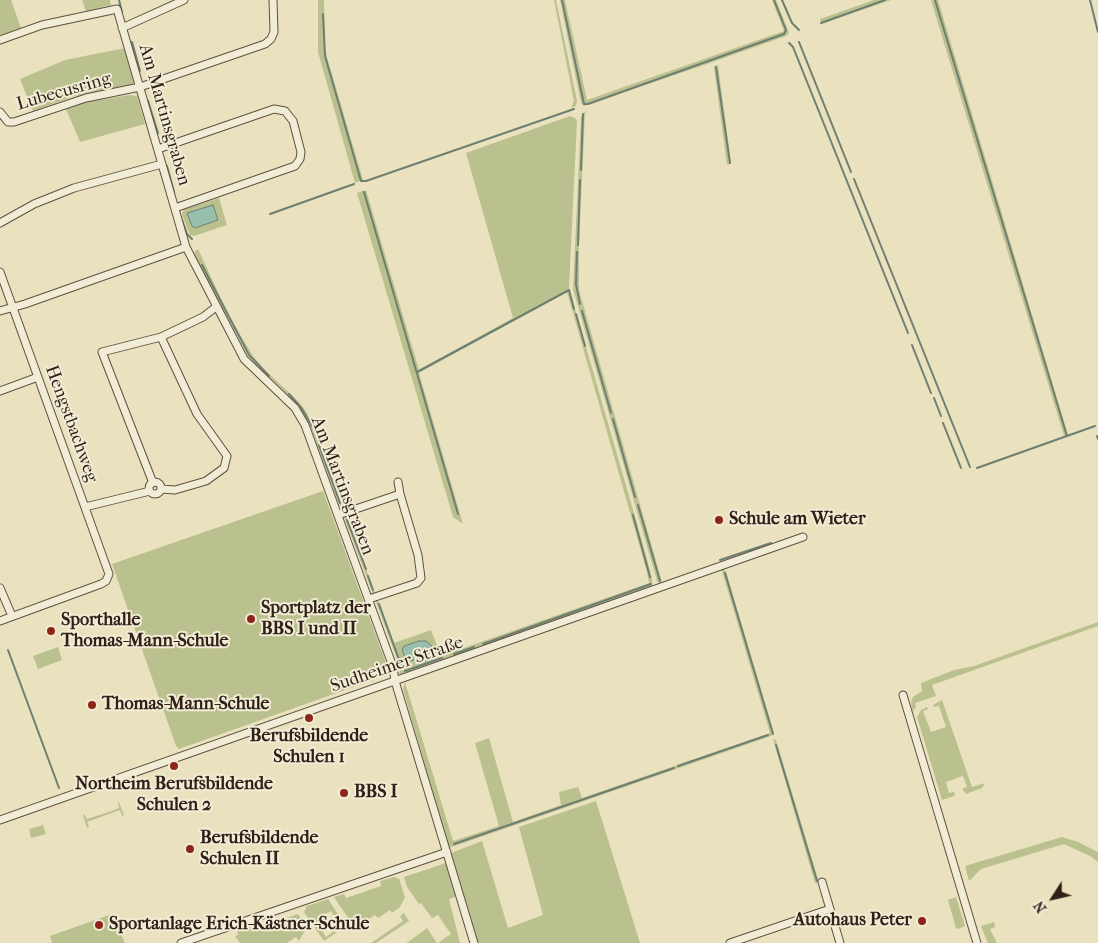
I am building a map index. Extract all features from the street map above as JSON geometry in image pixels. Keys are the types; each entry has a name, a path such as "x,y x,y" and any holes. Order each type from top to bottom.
{"street":[{"path":"122,28 184,0"},
{"path":"140,87 268,42 274,32 273,0"},
{"name":"Am Martinsgraben","path":"0,40 42,25 116,9 186,248 245,361 300,415 307,432 394,667 395,681 474,943"},
{"name":"Lubecusring","path":"0,112 8,122 14,122 86,98 140,87"},
{"path":"158,149 274,109 285,111 293,121 301,152 300,160 295,166 175,208"},
{"path":"0,223 34,204 67,190 162,164"},
{"path":"0,311 186,248"},
{"name":"Hengstbachweg","path":"0,272 108,571 107,579 101,584 12,616"},
{"path":"160,489 158,484 153,482 102,352 161,337 203,317 216,306"},
{"path":"160,489 175,490 206,481 224,468 227,456 197,414 161,337"},
{"path":"0,391 38,377"},
{"path":"150,491 149,486 153,482"},
{"path":"369,599 417,583 421,578 418,555 398,482"},
{"path":"85,508 150,491 156,494 160,489"},
{"path":"338,515 400,494"},
{"name":"Sudheimer Straße","path":"0,820 803,537"},
{"path":"0,588 12,616 0,621"},
{"path":"903,694 977,943"},
{"path":"182,943 447,852"},
{"path":"822,882 840,943"},
{"path":"730,943 830,909"}],"shaded area":[{"path":"0,0 11,0 21,28 0,36"},
{"path":"82,0 110,0 111,5 86,11"},
{"path":"318,0 324,0 325,48 363,180 355,183 318,52"},
{"path":"554,0 556,0 577,101 576,106 571,108 574,101"},
{"path":"560,0 565,0 587,100 784,31 772,0 776,0 789,33 786,36 584,106 581,103"},
{"path":"874,0 891,0 821,24 820,19"},
{"path":"931,0 938,0 1068,435 1064,436"},
{"path":"125,48 134,80 133,86 78,97 77,95 33,111 20,79 65,60"},
{"path":"718,65 731,163 727,165 714,67"},
{"path":"130,95 137,96 145,124 80,142 66,109 80,103"},
{"path":"587,111 585,114 579,244 579,290 662,582 659,583 573,289 581,117"},
{"path":"570,116 577,121 569,288 642,541 652,578 652,585 649,588 401,675 399,673 401,669 307,418 297,404 249,356 194,257 195,251 198,249 230,318 253,356 299,402 307,413 394,643 431,630 441,656 649,583 567,292 419,373 463,524 453,517 357,193 366,190 419,370 513,318 466,153"},
{"path":"219,198 227,225 194,236 190,235 182,215 183,211"},
{"path":"213,205 218,220 195,228 192,226 187,213"},
{"name":"Sportplatz der BBS I und II","path":"323,491 390,674 179,749 176,746 112,564"},
{"path":"720,569 725,570 727,575 774,733 771,736 449,848 403,689 405,682 453,841 499,826 475,743 489,738 513,822 561,805 559,792 578,787 582,798 770,733"},
{"path":"1098,622 1098,626 932,685 936,696 915,703 916,707 913,712 911,702 913,697 922,691 921,683 954,670 974,666"},
{"path":"419,641 426,641 432,646 431,651 425,656 410,661 405,658 402,650 404,646"},
{"path":"58,647 62,660 38,669 33,656"},
{"path":"942,700 972,787 985,783 982,788 966,794 962,789 967,787 963,776 946,782 949,793 954,792 955,794 942,800 917,717 921,710 927,707 928,709 923,711 931,732 946,727 939,706 934,707 933,705"},
{"path":"773,739 776,740 819,882 815,883"},
{"path":"596,801 640,943 478,943 451,853 482,841 508,928 543,915 519,827"},
{"path":"118,802 124,815 122,816 120,810 87,822 89,827 87,828 84,814 87,819 112,811 119,808"},
{"path":"43,825 46,834 31,838 29,829"},
{"path":"1062,837 1078,842 1098,852 1098,862 1090,856 1064,844 981,869 969,881 965,866"},
{"path":"446,863 455,892 455,897 449,899 460,943 438,943 451,934 438,915 432,918 421,903 419,904 407,887 404,877"},
{"path":"394,877 399,879 405,897 400,907 392,913 390,910 378,918 375,915 355,928 334,897 344,894 346,898 381,886 380,881"},
{"path":"956,897 965,926 958,929 956,928 948,900"},
{"path":"328,899 341,919 339,920 335,917 331,911 319,917 326,926 322,931 326,937 334,931 336,933 324,941 304,912 307,906"},
{"path":"404,913 409,921 376,943 371,943 403,921 400,916"},
{"name":"Sportanlage Erich-Kästner-Schule","path":"112,914 125,943 52,943 50,936"},
{"path":"298,914 307,927 299,941 296,937 287,943 240,943 235,936 238,935 237,931 256,925 258,928"},
{"path":"994,922 995,927 990,929 997,943 988,943 981,926"},
{"path":"427,928 437,943 405,943 408,942"}],"waterway":[{"path":"119,0 122,12"},
{"path":"562,0 584,104 784,34 786,30 774,0"},
{"path":"782,0 792,23 799,30"},
{"path":"821,23 885,0"},
{"path":"935,0 1067,436"},
{"path":"1090,0 1098,32"},
{"path":"323,14 325,56 361,181 366,181 574,109"},
{"path":"132,42 140,71"},
{"path":"799,42 851,172"},
{"path":"789,43 793,47 908,333"},
{"path":"716,67 730,163"},
{"path":"148,101 158,133"},
{"path":"581,170 583,114"},
{"path":"167,166 174,192"},
{"path":"854,179 970,467"},
{"path":"578,245 580,180"},
{"path":"270,214 354,184"},
{"path":"364,192 458,514"},
{"path":"182,220 187,234 192,239"},
{"path":"577,252 576,284 580,304"},
{"path":"202,265 249,355 269,376"},
{"path":"417,372 569,290 574,309"},
{"path":"582,311 611,413"},
{"path":"576,314 585,346"},
{"path":"912,345 931,393"},
{"path":"289,394 302,409 312,426"},
{"path":"934,398 941,416"},
{"path":"613,419 635,497"},
{"path":"943,423 961,468"},
{"path":"977,468 1095,426"},
{"path":"319,445 340,503"},
{"path":"638,505 660,581"},
{"path":"633,515 650,577"},
{"path":"347,520 366,569"},
{"path":"720,560 771,543"},
{"path":"725,573 773,734"},
{"path":"368,576 373,590"},
{"path":"483,644 651,584"},
{"path":"379,604 402,668"},
{"path":"454,654 474,647"},
{"path":"8,650 59,788"},
{"path":"405,671 442,658"},
{"path":"678,766 768,735"},
{"path":"776,745 817,881"},
{"path":"454,844 674,768"}],"place":[{"name":"Schule am Wieter","path":"719,520"},
{"name":"Sportplatz der BBS I und II","path":"251,619"},
{"name":"Sporthalle Thomas-Mann-Schule","path":"51,631"},
{"name":"Thomas-Mann-Schule","path":"92,705"},
{"name":"Berufsbildende Schulen 1","path":"309,718"},
{"name":"Northeim Berufsbildende Schulen 2","path":"174,766"},
{"name":"BBS I","path":"344,793"},
{"name":"Berufsbildende Schulen II","path":"190,849"},
{"name":"Autohaus Peter","path":"922,921"},
{"name":"Sportanlage Erich-Kästner-Schule","path":"99,925"}]}
